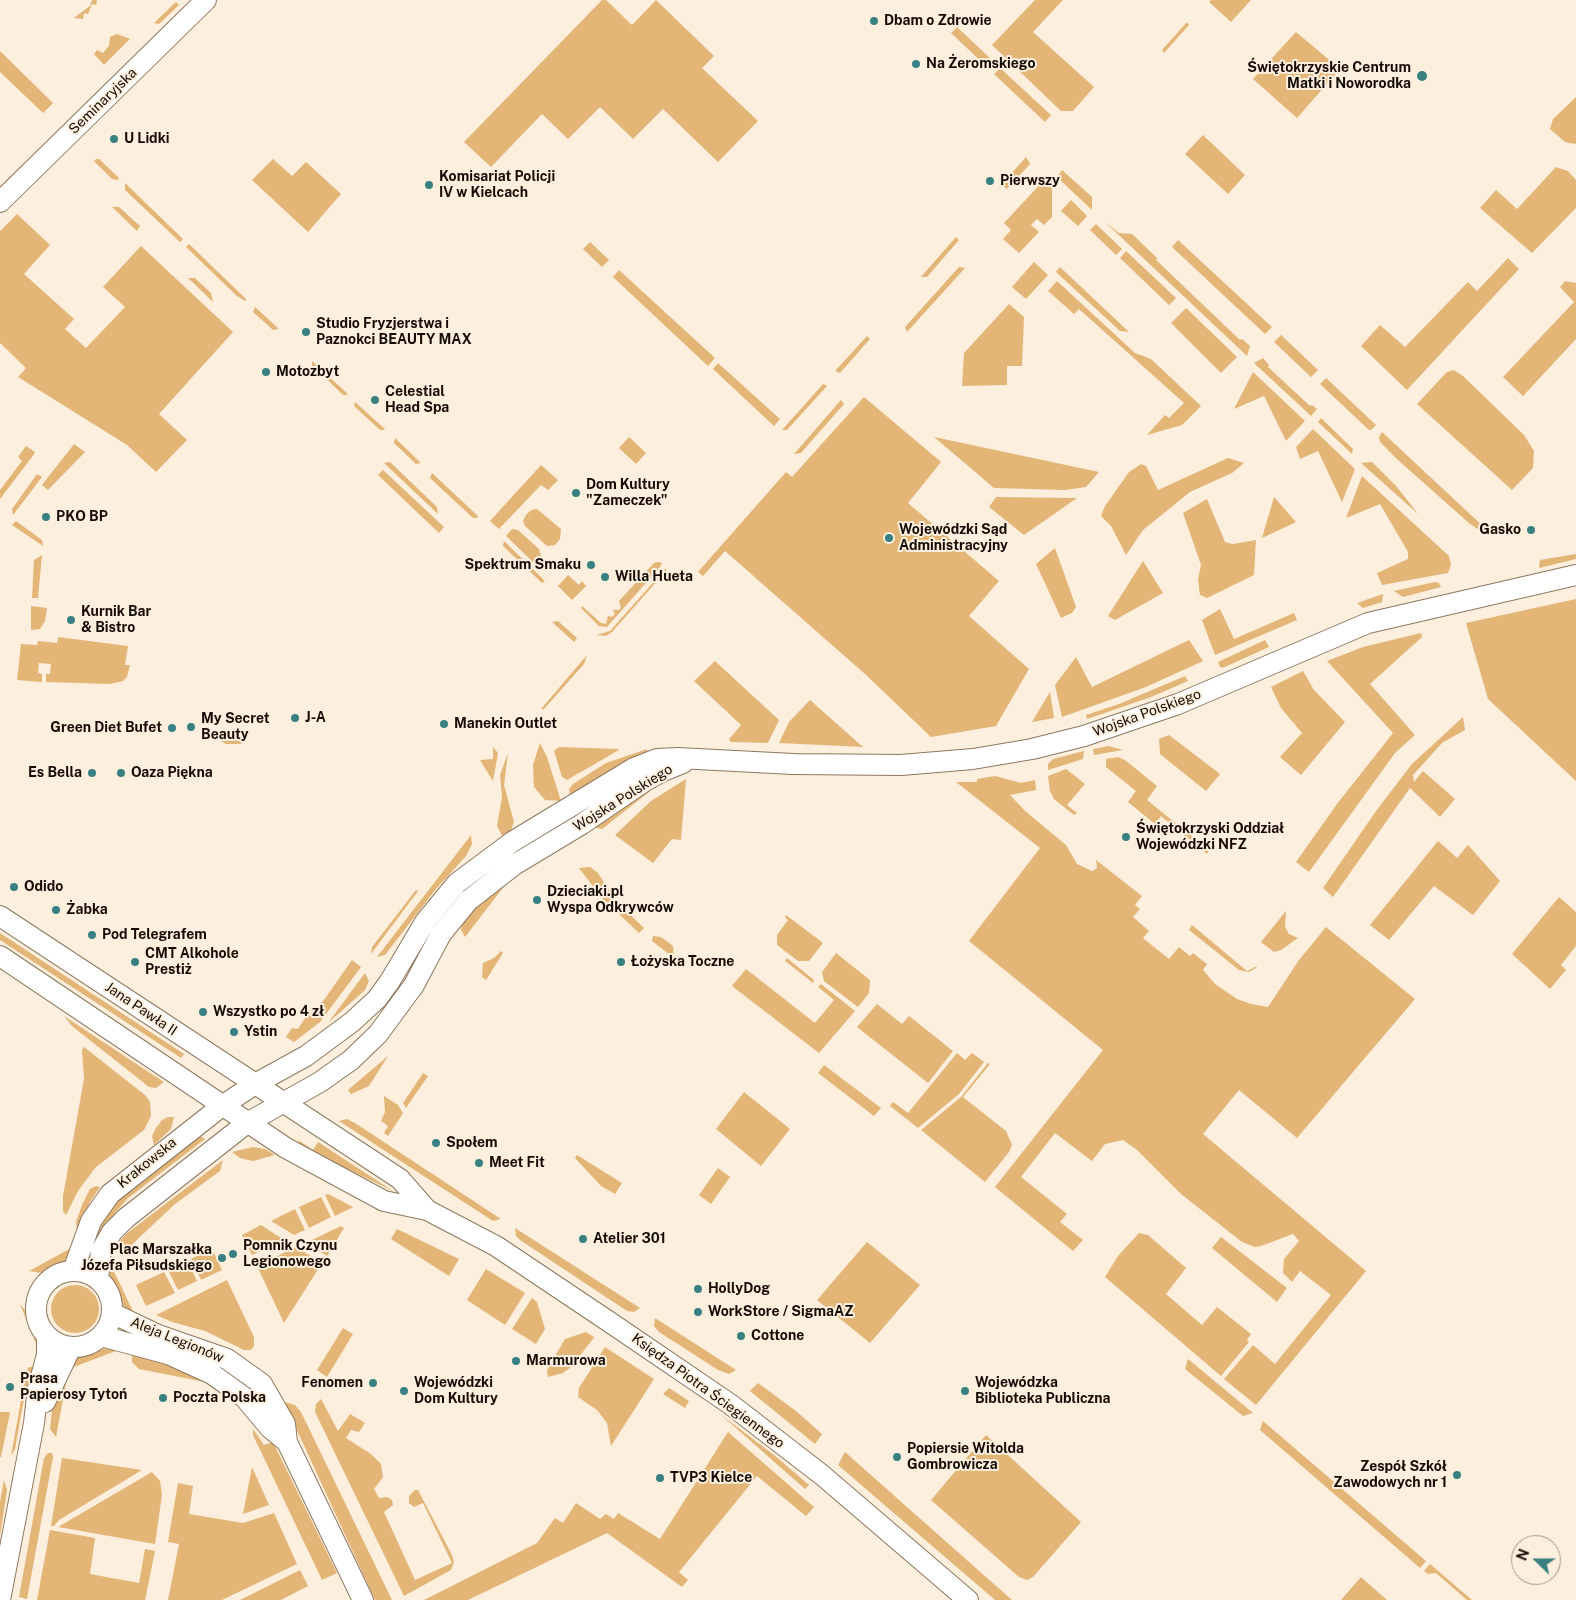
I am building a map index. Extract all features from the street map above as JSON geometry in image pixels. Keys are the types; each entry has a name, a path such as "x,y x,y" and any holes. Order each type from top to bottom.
{"street":[{"name":"Seminaryjska","path":"0,202 206,0"},
{"name":"Wojska Polskiego","path":"255,1084 300,1060 330,1040 377,999 390,981 425,922 442,900 472,871 538,826 640,765 657,759 901,765 973,759 1032,749 1092,733 1178,704 1368,623 1576,575"},
{"name":"Wojska Polskiego","path":"247,1123 320,1082 365,1047 390,1020 403,1002 441,934 458,910 500,875 663,771 688,762 701,760"},
{"name":"Jana Pawła II","path":"0,916 283,1102"},
{"path":"0,956 222,1106"},
{"name":"Krakowska","path":"73,1271 91,1221 110,1194 222,1106 255,1084"},
{"name":"Księdza Piotra Ściegiennego","path":"283,1102 400,1179 427,1210"},
{"name":"Księdza Piotra Ściegiennego","path":"222,1106 286,1148 384,1201 427,1210 496,1246 730,1404 828,1481 968,1600"},
{"path":"98,1279 101,1252 112,1232 247,1123"},
{"path":"73,1271 87,1273 98,1279 107,1288 111,1300 112,1313 108,1325 101,1336 92,1343 71,1347 59,1344 47,1336 37,1318 36,1306 39,1294 45,1284 53,1277 73,1271"},
{"name":"Aleja Legionów","path":"112,1313 158,1335 213,1352 251,1374 265,1388 285,1424 287,1442 363,1600"},
{"path":"0,1600 34,1423 38,1388 47,1355 47,1336"},
{"name":"Aleja Legionów","path":"101,1336 168,1354 212,1374 244,1397 270,1428 287,1442"},
{"path":"34,1423 71,1347"}],"shaded area":[{"path":"93,0 97,0 96,5 92,4 88,14 84,13 83,19 74,18 91,5 90,3"},
{"path":"602,0 606,0 632,25 656,0 714,56 702,68 758,121 718,162 663,109 633,139 600,107 568,139 542,114 491,167 464,142"},
{"path":"1035,0 1063,0 1033,32 1094,87 1073,111 1061,111 992,45"},
{"path":"1211,0 1251,0 1231,22 1209,2"},
{"path":"176,2 179,5 159,24 154,23"},
{"path":"1187,22 1189,25 1164,53 1162,50"},
{"path":"957,27 993,61 987,67 951,33"},
{"path":"1296,32 1340,69 1297,118 1253,79"},
{"path":"117,34 130,39 104,65 94,54 97,50 103,53 109,46 110,37"},
{"path":"0,51 53,103 43,113 0,72"},
{"path":"1000,68 1051,115 1045,122 994,74"},
{"path":"1576,97 1575,144 1565,142 1550,129 1553,119"},
{"path":"1203,135 1245,175 1228,194 1185,154"},
{"path":"1026,157 1030,164 1007,189 1001,185"},
{"path":"99,159 119,178 118,180 112,179 94,161"},
{"path":"273,159 292,176 306,162 341,194 308,232 252,180"},
{"path":"1556,167 1568,171 1576,180 1576,208 1532,253 1480,208 1496,190 1517,209"},
{"path":"1062,170 1092,197 1092,210 1059,179 1058,176"},
{"path":"1047,177 1052,182 1052,217 1044,225 1037,219 1031,225 1039,232 1019,253 1003,239 1011,230 1004,223"},
{"path":"125,183 183,239 180,242 125,190"},
{"path":"1071,200 1087,216 1078,226 1061,211"},
{"path":"112,207 119,207 140,226 137,231"},
{"path":"17,214 50,245 24,274 74,319 65,329 86,348 125,307 103,287 141,246 233,332 159,414 187,440 156,472 127,445 18,377 26,368 0,343 0,231"},
{"path":"1105,222 1119,233 1132,234 1157,258 1156,260 1240,340 1242,339 1250,346 1247,356"},
{"path":"1096,224 1122,249 1116,255 1090,230"},
{"path":"956,237 959,240 927,277 921,277"},
{"path":"1178,240 1272,327 1265,334 1172,247"},
{"path":"590,242 609,260 602,267 583,249"},
{"path":"189,244 246,299 245,301 237,296 186,247"},
{"path":"1126,251 1176,298 1169,305 1120,258"},
{"path":"1508,258 1519,269 1407,390 1361,346 1380,325 1405,347 1468,282 1477,291"},
{"path":"1034,262 1048,275 1026,299 1012,287"},
{"path":"959,267 965,268 907,332 905,327"},
{"path":"1060,267 1129,332 1120,331 1056,272"},
{"path":"619,270 715,358 708,366 613,277"},
{"path":"188,278 195,278 211,293 213,302"},
{"path":"1057,281 1135,353 1151,359 1201,406 1182,425 1147,435 1165,415 1169,418 1184,403 1079,309 1074,314 1048,291"},
{"path":"1565,281 1576,283 1576,339 1523,396 1503,377 1574,302 1560,287"},
{"path":"1009,304 1024,317 1022,366 1007,366 1007,385 962,386 964,353"},
{"path":"255,307 279,329 273,330 253,312"},
{"path":"1186,308 1237,357 1221,373 1171,323"},
{"path":"1281,335 1318,370 1311,377 1274,342"},
{"path":"867,336 870,339 840,373 835,371"},
{"path":"1263,358 1269,365 1268,367 1310,406 1312,405 1317,409 1311,416 1254,363"},
{"path":"312,361 348,394 343,395 312,365"},
{"path":"718,363 780,419 774,426 713,369"},
{"path":"1454,370 1463,376 1524,435 1534,451 1533,468 1512,490 1417,404 1447,372"},
{"path":"1253,372 1305,421 1286,441 1264,396 1234,409"},
{"path":"1326,378 1376,425 1371,430 1320,384"},
{"path":"823,384 827,386 787,430 782,430"},
{"path":"864,397 941,462 908,503 999,581 969,616 1029,669 996,726 931,737 865,674 725,551 703,576 698,572 786,472 792,477"},
{"path":"841,400 844,404 801,453 794,454"},
{"path":"355,402 385,429 380,430 354,406"},
{"path":"1321,418 1353,449 1352,454 1318,422"},
{"path":"1313,429 1355,469 1342,502 1318,451 1300,459 1296,447"},
{"path":"1382,432 1486,529 1478,529 1470,524 1398,460 1380,442 1379,437"},
{"path":"629,437 646,453 636,464 619,448"},
{"path":"934,437 1099,472 1086,487 1065,490 994,488"},
{"path":"395,438 421,463 416,464 394,443"},
{"path":"74,444 85,452 48,490 42,485"},
{"path":"26,446 35,452 0,499 0,490 22,461 18,457"},
{"path":"1228,458 1244,463 1232,473 1190,492 1143,530 1126,555 1111,526 1101,516 1105,506 1129,472 1141,464 1146,466 1158,490"},
{"path":"390,462 437,507 438,514 384,463"},
{"path":"1372,462 1397,487 1418,514 1361,463"},
{"path":"541,465 558,480 548,490 541,485 499,529 490,521"},
{"path":"383,470 444,527 439,533 378,475"},
{"path":"432,473 478,516 477,518 473,518 430,478"},
{"path":"37,474 42,477 13,515 12,509"},
{"path":"1362,476 1449,556 1451,565 1448,573 1382,585 1377,573 1408,559 1408,552 1380,504 1346,518"},
{"path":"996,497 1077,498 1024,535 989,507"},
{"path":"1274,497 1296,522 1262,538"},
{"path":"1207,499 1225,542 1233,544 1256,540 1254,575 1207,598 1200,595 1198,580 1201,565 1183,513"},
{"path":"537,509 561,529 560,539 555,545 547,546 525,526 523,521 526,515 531,510"},
{"path":"16,521 42,540 43,546 12,525"},
{"path":"512,529 518,530 539,549 541,556 536,565 506,536"},
{"path":"504,541 545,581 542,583 503,546"},
{"path":"1055,548 1076,607 1072,613 1061,618 1036,564"},
{"path":"1576,554 1576,559 1539,568 1540,560"},
{"path":"42,555 38,598 32,598 34,560"},
{"path":"1143,561 1163,593 1115,620 1108,616"},
{"path":"654,563 662,563 660,567 607,627 599,626 581,608 582,606 601,623 606,624 608,616 612,617 615,614 613,610 621,608 619,601"},
{"path":"666,568 666,571 612,632 606,636 596,635 610,631"},
{"path":"568,575 579,585 582,581 586,586 572,600 558,586"},
{"path":"1435,582 1439,583 1441,587 1403,597 1394,591"},
{"path":"1383,594 1382,602 1363,608 1357,603"},
{"path":"1576,599 1576,781 1488,699 1466,623"},
{"path":"31,606 47,608 45,621 40,629 31,630"},
{"path":"1220,609 1234,639 1294,613 1297,620 1215,655 1202,620"},
{"path":"558,621 577,638 574,642 552,622"},
{"path":"1421,633 1422,637 1370,684 1415,735 1395,753 1309,872 1296,862 1337,804 1393,733 1327,661 1363,647"},
{"path":"58,637 128,646 125,665 130,665 127,677 123,681 110,684 46,682 46,674 50,674 51,664 39,663 38,673 42,674 42,682 17,680 21,644 37,645 38,641 57,643"},
{"path":"1189,640 1203,661 1146,687 1062,717 1055,685 1076,657 1092,687"},
{"path":"1265,640 1269,647 1227,666 1221,668 1219,665 1218,662"},
{"path":"587,655 584,664 544,709 541,709"},
{"path":"715,661 779,720 768,743 731,742 729,739 741,725 694,681"},
{"path":"1303,671 1314,690 1345,722 1301,775 1280,757 1302,733 1281,708 1271,687"},
{"path":"1185,676 1188,681 1151,697 1087,719 1086,715 1119,704"},
{"path":"1050,692 1054,718 1032,722"},
{"path":"810,700 863,747 779,743 789,722"},
{"path":"1463,717 1465,730 1442,743 1413,775 1414,782 1423,771 1455,799 1440,817 1410,788 1333,897 1323,888 1376,811 1412,764"},
{"path":"221,734 245,736 245,739 241,744 226,744 221,741"},
{"path":"1169,735 1220,774 1206,791 1160,754 1159,739"},
{"path":"540,743 547,757 561,801 545,800 534,787 533,765"},
{"path":"1109,746 1123,750 1094,755 1093,749"},
{"path":"493,747 498,753 493,781 480,760 493,759"},
{"path":"559,747 619,750 567,780 562,777 554,751"},
{"path":"647,749 647,752 621,763 570,795 569,789 573,784 606,763"},
{"path":"1084,751 1083,759 1048,770 1048,764 1053,759"},
{"path":"508,753 504,785 514,822 510,833 504,839 497,826 502,797 500,775"},
{"path":"1118,757 1125,760 1157,786 1147,800 1209,850 1207,854 1161,816 1155,824 1128,802 1136,791 1106,767 1106,759"},
{"path":"1066,769 1085,784 1067,805 1077,813 1074,815 1054,799 1050,791 1048,776"},
{"path":"995,776 1021,783 1035,780 1036,790 1010,795 1025,811 1066,845 1077,864 1092,871 1097,868 1096,860 1142,896 1135,905 1140,909 1133,917 1149,931 1143,938 1169,959 1179,947 1190,956 1193,953 1207,964 1203,970 1215,984 1237,999 1268,1007 1299,960 1326,927 1415,999 1297,1138 1239,1090 1203,1134 1366,1271 1256,1405 1224,1379 1253,1345 1275,1364 1331,1295 1300,1271 1292,1282 1283,1273 1284,1259 1299,1241 1293,1234 1255,1247 1242,1242 1181,1194 1137,1150 1123,1140 1105,1144 1092,1161 1055,1133 1021,1177 1067,1214 1060,1222 1083,1240 1073,1251 995,1187 1103,1050 969,941 1040,848 956,782 977,782 977,779"},
{"path":"686,779 681,840 672,839 653,863 615,835 651,801"},
{"path":"654,788 602,829 592,827 638,796"},
{"path":"471,835 472,844 466,856 436,889 385,955 377,957"},
{"path":"1438,841 1457,858 1468,845 1500,881 1473,915 1434,886 1389,940 1370,925"},
{"path":"590,867 598,873 616,901 644,928 639,933 602,898 579,868"},
{"path":"506,884 465,937 461,930 462,923 469,914"},
{"path":"416,890 418,891 371,954 372,947"},
{"path":"1559,897 1576,912 1576,946 1561,965 1566,970 1550,989 1512,954"},
{"path":"1286,911 1285,927 1289,934 1298,938 1281,950 1274,952 1261,942"},
{"path":"786,915 823,943 809,961 798,961 777,945 777,935 788,920 785,917"},
{"path":"1192,925 1247,971 1257,966 1256,968 1249,972 1239,970 1189,930"},
{"path":"0,933 184,1054 181,1058 0,940"},
{"path":"653,936 661,937 673,946 674,958 652,941"},
{"path":"501,951 503,953 486,980 482,977 483,963 494,958"},
{"path":"836,953 870,980 869,993 858,1007 824,981 822,972"},
{"path":"787,958 814,980 813,983 785,961"},
{"path":"352,960 361,967 320,1022 294,1042 286,1037 292,1028 298,1029 305,1018 324,1000"},
{"path":"746,969 815,1023 834,1000 818,987 821,984 855,1011 819,1053 732,986"},
{"path":"365,973 369,981 365,990 328,1023"},
{"path":"877,1004 902,1024 909,1016 953,1051 928,1083 857,1027"},
{"path":"64,1016 164,1082 156,1088 149,1087 72,1026"},
{"path":"84,1047 145,1095 150,1102 151,1116 144,1130 96,1167 78,1191 66,1215 63,1211 63,1196 84,1079 82,1050"},
{"path":"957,1053 965,1060 972,1053 984,1062 959,1094 918,1128 890,1106 893,1102 908,1113"},
{"path":"388,1056 369,1086 351,1094 348,1090"},
{"path":"988,1063 990,1064 963,1097 1006,1131 1012,1145 1009,1152 985,1182 921,1130 961,1097"},
{"path":"824,1065 881,1108 874,1116 818,1073"},
{"path":"423,1073 428,1076 406,1108 403,1103"},
{"path":"744,1092 790,1129 761,1166 716,1129"},
{"path":"384,1096 398,1105 403,1113 388,1136 384,1133 388,1126 381,1121 385,1112"},
{"path":"174,1117 171,1129 154,1145 152,1136 156,1128 162,1120"},
{"path":"347,1119 501,1219 493,1221 339,1121"},
{"path":"201,1136 205,1139 127,1199 106,1224 96,1242 91,1240 114,1204"},
{"path":"298,1140 313,1150 318,1142 393,1191 312,1152 300,1145"},
{"path":"253,1147 265,1149 275,1155 253,1161 240,1158 232,1152"},
{"path":"577,1155 622,1183 615,1194 601,1186 575,1158"},
{"path":"223,1160 220,1171 175,1204 125,1251 113,1249 126,1234"},
{"path":"718,1168 730,1177 711,1204 699,1195"},
{"path":"96,1186 100,1187 90,1202 77,1231 76,1222 82,1205 90,1189"},
{"path":"328,1194 353,1207 335,1216 325,1195"},
{"path":"321,1197 331,1217 309,1228 299,1207"},
{"path":"295,1209 305,1230 294,1235 271,1221"},
{"path":"261,1225 284,1240 252,1255 242,1235"},
{"path":"341,1226 344,1228 327,1256 306,1243"},
{"path":"515,1228 640,1308 634,1312 627,1311 520,1240 516,1236"},
{"path":"397,1229 459,1259 449,1276 391,1239"},
{"path":"1139,1233 1148,1235 1186,1268 1166,1294 1202,1325 1217,1307 1251,1334 1247,1340 1249,1342 1221,1376 1105,1277 1118,1256"},
{"path":"1221,1237 1287,1288 1277,1302 1212,1248"},
{"path":"867,1242 920,1285 870,1343 817,1300"},
{"path":"75,1246 70,1258 63,1264 42,1273 29,1271"},
{"path":"296,1247 322,1263 284,1323 257,1266"},
{"path":"212,1249 222,1270 201,1280 191,1259"},
{"path":"187,1260 197,1281 178,1290 168,1270"},
{"path":"109,1262 136,1318 122,1304 110,1278"},
{"path":"486,1269 525,1293 505,1325 467,1300"},
{"path":"164,1272 175,1293 146,1306 136,1285"},
{"path":"227,1280 254,1337 254,1346 251,1350 244,1350 205,1331 172,1322 156,1315"},
{"path":"70,1285 80,1285 92,1292 99,1304 99,1314 92,1326 80,1333 70,1333 62,1329 55,1322 51,1314 51,1304 55,1296 62,1289"},
{"path":"532,1298 537,1302 545,1329 536,1344 512,1329"},
{"path":"20,1304 29,1315 37,1335 39,1351"},
{"path":"655,1318 736,1370 729,1374 718,1370 659,1332 654,1326"},
{"path":"343,1328 353,1334 327,1377 317,1370"},
{"path":"586,1332 594,1337 571,1367 563,1373 548,1377 547,1370 565,1339"},
{"path":"109,1347 121,1349 71,1368 72,1361 78,1357"},
{"path":"605,1347 654,1379 611,1446 607,1423 597,1410 578,1397 579,1388"},
{"path":"132,1351 166,1361 210,1383 139,1369 132,1362"},
{"path":"1188,1359 1253,1413 1243,1416 1185,1369"},
{"path":"29,1367 35,1367 23,1404 15,1449 11,1456 26,1372"},
{"path":"65,1380 56,1437 50,1429 52,1410"},
{"path":"210,1383 226,1391 244,1412 225,1393"},
{"path":"758,1383 796,1411 822,1434 815,1444 750,1391"},
{"path":"669,1388 689,1401 685,1408 663,1394"},
{"path":"321,1399 338,1431 350,1414 365,1423 359,1432 351,1430 346,1438 371,1454 381,1464 383,1477 374,1489 379,1498 387,1497 392,1500 393,1505 384,1512 415,1580 452,1563 423,1503 414,1507 409,1503 409,1496 415,1490 418,1490 452,1555 454,1562 451,1570 404,1596 315,1412 316,1404"},
{"path":"284,1402 295,1405 301,1412 392,1600 375,1600"},
{"path":"0,1412 10,1412 1,1457 0,1457"},
{"path":"720,1414 774,1455 809,1485 805,1489"},
{"path":"1263,1421 1426,1561 1420,1568 1260,1430"},
{"path":"253,1429 264,1445 273,1442 337,1573 322,1580 253,1435"},
{"path":"728,1432 814,1507 806,1516 757,1476 679,1572 688,1580 682,1587 607,1533 468,1600 424,1600 537,1543 555,1518 563,1523 576,1503 600,1519 606,1514 614,1519 618,1513 660,1539"},
{"path":"986,1435 1081,1522 1033,1577 1027,1580 1019,1577 931,1500"},
{"path":"845,1452 1012,1600 995,1600 838,1465"},
{"path":"48,1453 52,1453 53,1457 27,1599 19,1597 44,1458"},
{"path":"62,1458 142,1470 59,1520 54,1526 51,1526"},
{"path":"252,1467 269,1505 243,1514"},
{"path":"152,1472 160,1481 162,1495 155,1544 58,1527"},
{"path":"4,1480 7,1490 0,1536 0,1502"},
{"path":"178,1483 193,1486 189,1514 243,1523 274,1513 297,1564 222,1600 168,1600 179,1544 168,1542"},
{"path":"50,1530 95,1538 90,1574 139,1583 145,1549 155,1551 145,1600 37,1600"},
{"path":"1430,1564 1472,1600 1467,1600 1436,1573 1428,1574 1424,1571"},
{"path":"300,1570 308,1586 281,1600 240,1600"},
{"path":"1361,1577 1387,1600 1341,1600"}],"place":[{"name":"Dbam o Zdrowie","path":"874,21"},
{"name":"Na Żeromskiego","path":"916,64"},
{"name":"Świętokrzyskie Centrum Matki i Noworodka","path":"1422,76"},
{"name":"U Lidki","path":"114,139"},
{"name":"Pierwszy","path":"990,181"},
{"name":"Komisariat Policji IV w Kielcach","path":"429,185"},
{"name":"Studio Fryzjerstwa i Paznokci BEAUTY MAX","path":"306,332"},
{"name":"Motozbyt","path":"266,372"},
{"name":"Celestial Head Spa","path":"375,400"},
{"name":"Dom Kultury \"Zameczek\"","path":"576,493"},
{"name":"PKO BP","path":"46,517"},
{"name":"Gasko","path":"1531,530"},
{"name":"Wojewódzki Sąd Administracyjny","path":"889,538"},
{"name":"Spektrum Smaku","path":"591,565"},
{"name":"Willa Hueta","path":"605,577"},
{"name":"Kurnik Bar & Bistro","path":"71,620"},
{"name":"J-A","path":"295,718"},
{"name":"Manekin Outlet","path":"444,724"},
{"name":"My Secret Beauty","path":"191,727"},
{"name":"Green Diet Bufet","path":"172,728"},
{"name":"Es Bella","path":"92,773"},
{"name":"Oaza Piękna","path":"121,773"},
{"name":"Świętokrzyski Oddział Wojewódzki NFZ","path":"1126,837"},
{"name":"Odido","path":"14,887"},
{"name":"Dzieciaki.pl Wyspa Odkrywców","path":"537,900"},
{"name":"Żabka","path":"56,910"},
{"name":"Pod Telegrafem","path":"92,935"},
{"name":"CMT Alkohole Prestiż","path":"135,962"},
{"name":"Łożyska Toczne","path":"621,962"},
{"name":"Wszystko po 4 zł","path":"203,1012"},
{"name":"Ystin","path":"234,1032"},
{"name":"Społem","path":"436,1143"},
{"name":"Meet Fit","path":"479,1163"},
{"name":"Atelier 301","path":"583,1239"},
{"name":"Pomnik Czynu Legionowego","path":"233,1254"},
{"name":"Plac Marszałka Józefa Piłsudskiego","path":"222,1258"},
{"name":"HollyDog","path":"698,1289"},
{"name":"WorkStore / SigmaAZ","path":"698,1312"},
{"name":"Cottone","path":"741,1336"},
{"name":"Marmurowa","path":"516,1361"},
{"name":"Fenomen","path":"373,1383"},
{"name":"Prasa Papierosy Tytoń","path":"10,1387"},
{"name":"Wojewódzki Dom Kultury","path":"404,1391"},
{"name":"Wojewódzka Biblioteka Publiczna","path":"965,1391"},
{"name":"Poczta Polska","path":"163,1398"},
{"name":"Popiersie Witolda Gombrowicza","path":"897,1457"},
{"name":"Zespół Szkół Zawodowych nr 1","path":"1457,1475"},
{"name":"TVP3 Kielce","path":"660,1478"}]}
